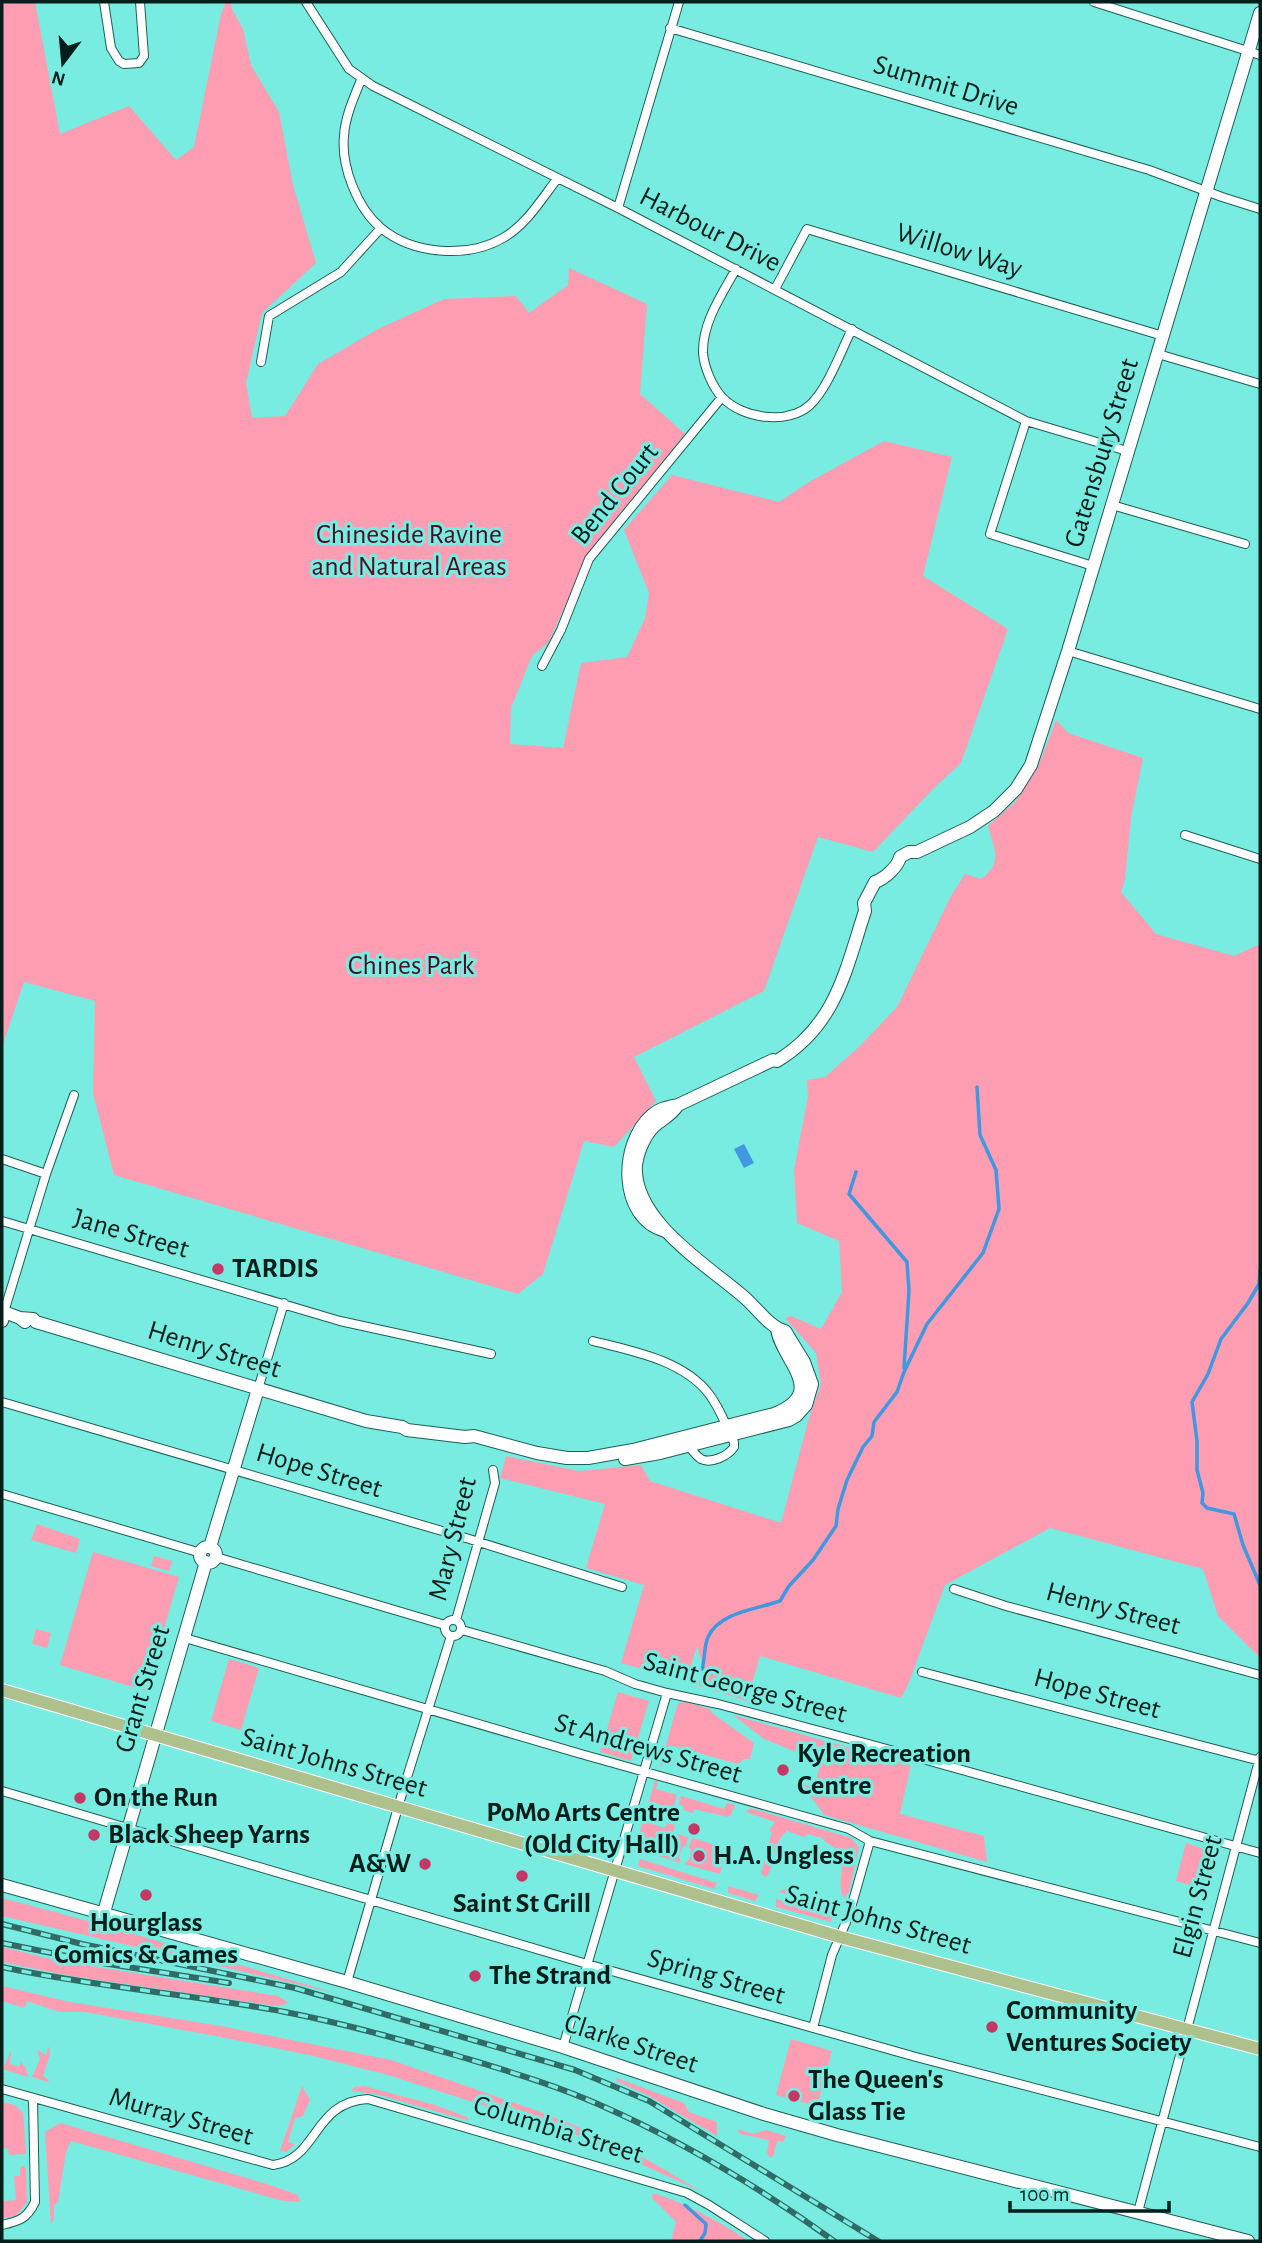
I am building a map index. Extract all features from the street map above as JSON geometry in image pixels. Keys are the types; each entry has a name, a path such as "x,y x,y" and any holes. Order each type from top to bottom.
{"main road":[{"name":"Saint Johns Street","path":"2,1690 840,1937 1260,2049"}],"street":[{"path":"104,2 111,48 119,61 128,64 139,63 144,56 140,2"},
{"name":"Harbour Drive","path":"306,2 349,69 361,80 618,208 1026,421 1127,451"},
{"path":"618,208 679,2"},
{"path":"1094,2 1254,53"},
{"name":"Gatensbury Street","path":"728,1430 788,1407 796,1399 800,1388 798,1373 778,1337 777,1329 747,1299 665,1231 654,1228 640,1213 628,1185 628,1163 644,1124 653,1114 773,1060 774,1056 795,1046 813,1031 833,1004 865,911 864,903 875,882 899,863 900,857 909,852 917,852 982,819 1016,789 1034,757 1206,192 1254,53 1260,13"},
{"name":"Summit Drive","path":"670,28 1149,170 1260,209"},
{"path":"361,80 345,127 344,153 358,196 381,228 400,240 420,247 448,251 476,248 502,239 518,226 557,179"},
{"path":"261,362 269,316 341,272 381,228"},
{"name":"Willow Way","path":"775,289 807,229 1163,336"},
{"path":"736,269 710,319 704,342 705,362 722,397 738,407 763,416 799,413 820,393 852,330"},
{"path":"1158,354 1260,384"},
{"name":"Bend Court","path":"542,666 561,630 589,559 722,397"},
{"path":"1026,421 990,534 1093,566"},
{"path":"1112,505 1245,544"},
{"path":"1068,651 1260,709"},
{"path":"1185,835 1260,859"},
{"path":"2,1315 74,1094"},
{"path":"2,1159 46,1174"},
{"name":"Jane Street","path":"2,1221 340,1321 491,1354"},
{"name":"Grant Street","path":"104,1912 154,1735 284,1303"},
{"name":"Henry Street","path":"2,1315 20,1318 31,1324 36,1322 378,1424 402,1427 408,1423 432,1424 468,1430 474,1436 537,1453 567,1458 589,1458"},
{"path":"593,1341 665,1362 702,1385 734,1442 731,1452 709,1461 698,1457 688,1445"},
{"name":"Hope Street","path":"2,1402 622,1587"},
{"path":"589,1458 598,1462 630,1459 688,1445 728,1430"},
{"path":"589,1458 728,1430"},
{"name":"Mary Street","path":"456,1620 495,1483 493,1470"},
{"path":"2,1494 445,1625"},
{"name":"Henry Street","path":"954,1589 1006,1606 1260,1675"},
{"path":"456,1620 461,1625 461,1630 456,1636 451,1636 445,1631 445,1625 448,1621 456,1620"},
{"name":"Saint George Street","path":"461,1630 605,1671 635,1684 667,1693 876,1746 1260,1853"},
{"name":"Mary Street","path":"347,1982 451,1636"},
{"name":"St Andrews Street","path":"185,1638 849,1829 870,1841 1260,1943"},
{"name":"Hope Street","path":"922,1672 1260,1760"},
{"path":"563,2047 667,1693"},
{"name":"Elgin Street","path":"1138,2212 1260,1760"},
{"name":"Spring Street","path":"2,1791 813,2028 1260,2147"},
{"path":"813,2028 832,1955 870,1841"},
{"name":"Clarke Street","path":"2,1885 347,1982 563,2047 816,2129 1248,2241"},
{"name":"Murray Street","path":"2,2089 273,2165 294,2158 329,2114"},
{"path":"2,2225 20,2221 29,2215 35,2202 33,2098"},
{"name":"Columbia Street","path":"329,2114 345,2103 368,2099 462,2125 687,2193 765,2241"}],"green space":[{"path":"2,2 35,2 60,134 129,106 176,160 194,147 221,14 226,2 231,2 243,29 251,65 279,112 293,185 316,263 262,313 246,383 252,418 285,416 318,364 378,329 444,299 516,296 529,313 568,285 569,268 647,304 640,394 685,434 589,553 549,642 532,656 511,708 510,744 563,748 581,663 627,657 645,618 649,593 624,530 672,475 779,502 809,482 884,441 952,457 923,576 1008,629 961,763 873,852 818,837 764,991 634,1057 656,1101 614,1147 584,1141 543,1274 518,1294 114,1175 93,1093 95,1001 24,982 2,1047"},
{"path":"1056,720 1068,733 1143,758 1131,817 1125,880 1121,892 1156,934 1234,956 1260,944 1260,1658 1218,1616 1203,1569 1050,1528 945,1585 901,1698 760,1656 747,1701 699,1686 702,1662 697,1646 686,1682 621,1663 644,1585 586,1568 605,1504 500,1478 506,1456 579,1471 641,1465 650,1481 781,1523 809,1418 821,1384 816,1353 785,1318 791,1316 821,1329 842,1292 839,1241 797,1223 794,1170 808,1096 807,1080 825,1077 860,1046 897,1007 951,896 965,874 981,879 993,867 995,855 988,826 1015,802 1038,767"},
{"path":"37,1524 80,1539 76,1553 31,1540"},
{"path":"93,1552 179,1577 146,1691 60,1665"},
{"path":"154,1556 172,1561 169,1571 151,1566"},
{"path":"36,1629 51,1633 47,1648 32,1644"},
{"path":"229,1659 259,1668 241,1730 211,1721"},
{"path":"618,1692 649,1701 631,1761 600,1752"},
{"path":"686,1702 710,1709 754,1743 750,1759 744,1759 738,1764 669,1745 662,1767 660,1766 678,1703"},
{"path":"733,1715 911,1765 900,1814 984,1836 987,1862 824,1815 802,1784 814,1787 821,1762 764,1739"},
{"path":"655,1781 658,1781 656,1789 677,1795 673,1809 655,1803 650,1818 645,1816"},
{"path":"681,1796 724,1809 727,1803 735,1805 728,1817 694,1809 693,1813 683,1810 684,1806 679,1804"},
{"path":"750,1808 851,1838 859,1847 849,1892 844,1898 841,1887 841,1858 822,1838 807,1834 804,1837 787,1831 778,1842 772,1867 766,1877 761,1874 772,1832 769,1831 775,1822 746,1812"},
{"path":"643,1821 665,1828 667,1823 675,1825 673,1833 688,1837 679,1857 681,1863 643,1851 646,1844 641,1842 635,1849"},
{"path":"692,1838 722,1850 725,1854 720,1874 684,1864 689,1860"},
{"path":"1186,1843 1213,1852 1218,1857 1208,1890 1176,1881"},
{"path":"640,1859 717,1883 714,1889 638,1866"},
{"path":"728,1886 759,1895 755,1901 728,1893"},
{"path":"784,1889 818,1899 842,1913 779,1892"},
{"path":"2,1898 103,1925 335,1993 2,1916"},
{"path":"776,1899 833,1916 831,1922 776,1907"},
{"path":"2,1947 59,1961 278,1996 289,2003 277,2006 71,1976 2,1962"},
{"path":"2,1986 70,2002 221,2026 391,2060 604,2137 702,2192 580,2136 388,2075 226,2038 85,2012 60,2012 27,2001 24,2008 2,2001"},
{"path":"791,2039 832,2051 817,2106 776,2095"},
{"path":"49,2046 50,2054 43,2076 48,2082 32,2077 40,2059 37,2050 46,2055"},
{"path":"11,2050 10,2064 19,2067 21,2062 28,2077 3,2069"},
{"path":"617,2078 684,2103 689,2112 717,2122 717,2136 649,2096 616,2081"},
{"path":"302,2086 310,2100 303,2116 295,2118 288,2142 295,2144 286,2152 280,2151"},
{"path":"364,2086 435,2105 467,2117 469,2121 376,2094 352,2091 354,2087"},
{"path":"2,2102 15,2105 23,2113 26,2154 9,2155 8,2148 2,2149"},
{"path":"60,2123 270,2185 298,2195 300,2202 283,2201 71,2141 66,2152 58,2202 54,2205 54,2219 51,2224 45,2132"},
{"path":"737,2129 753,2134 766,2130 786,2136 783,2142 777,2141 774,2155 770,2158 767,2153 769,2140 740,2134"},
{"path":"20,2168 26,2168 27,2202 16,2216 2,2218 2,2201 16,2200 14,2176 20,2176"},
{"path":"653,2193 702,2214 749,2241 671,2241 676,2222 652,2198"}],"water":[{"path":"744,1144 754,1163 744,1168 734,1149"}],"waterway":[{"path":"702,1670 708,1637 713,1629 730,1617 780,1601 836,1526 847,1480 863,1447 872,1436 874,1422 897,1392 927,1324 983,1253 999,1209 996,1170 980,1135 977,1087"},
{"path":"856,1172 849,1194 907,1262 909,1291 904,1368"},
{"path":"1260,1270 1259,1284 1221,1339 1208,1374 1192,1402 1202,1503 1207,1508 1234,1514 1243,1545 1260,1585"},
{"path":"685,2205 706,2224 700,2241"}],"railway":[{"path":"2,1924 82,1944 295,1988 575,2070 649,2101 878,2241"},
{"path":"2,1943 96,1962 229,1983"},
{"path":"2,1967 306,2016 455,2055 528,2078 600,2105 691,2150 779,2203 834,2241"}],"place":[{"name":"TARDIS","path":"218,1269"},
{"name":"Kyle Recreation Centre","path":"783,1770"},
{"name":"On the Run","path":"80,1798"},
{"name":"PoMo Arts Centre (Old City Hall)","path":"694,1829"},
{"name":"Black Sheep Yarns","path":"94,1835"},
{"name":"H.A. Ungless","path":"699,1856"},
{"name":"A&W","path":"425,1864"},
{"name":"Saint St Grill","path":"522,1876"},
{"name":"Hourglass Comics & Games","path":"146,1895"},
{"name":"The Strand","path":"475,1976"},
{"name":"Community Ventures Society","path":"992,2027"},
{"name":"The Queen's Glass Tie","path":"794,2096"}],"park label":[{"name":"Chineside Ravine and Natural Areas","path":"409,551"},
{"name":"Chines Park","path":"411,966"}]}
